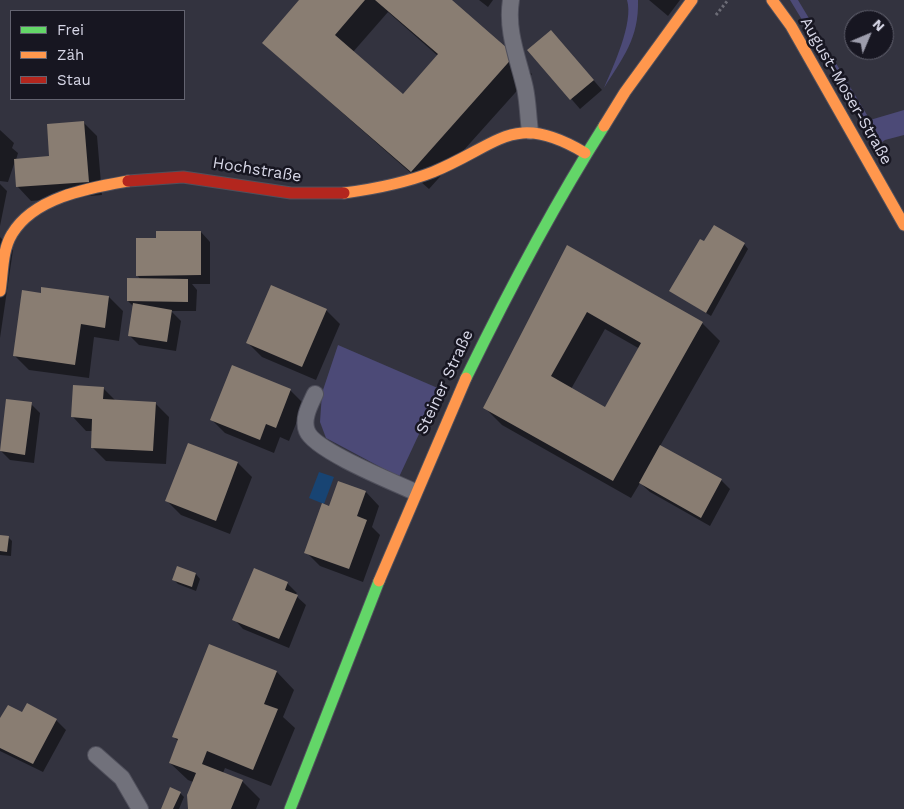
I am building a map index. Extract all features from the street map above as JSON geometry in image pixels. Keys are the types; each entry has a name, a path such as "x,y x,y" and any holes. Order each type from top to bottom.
{"street":[{"name":"Steiner Straße","path":"290,809 414,491 501,302 553,204 626,88 692,0"},
{"name":"August-Moser-Straße","path":"772,0 791,26 904,225"},
{"name":"Hochstraße","path":"0,291 12,234 30,213 46,204 69,196 146,177 201,177 275,192 312,195 343,193 431,172 461,160 504,136 530,131 549,133 567,140 585,153"}],"lane":[{"path":"511,0 508,17 509,31 525,90 530,131"},
{"path":"315,394 305,424 311,438 318,444 369,471 414,491"},
{"path":"96,755 122,778 140,809"}],"shaded area":[{"path":"627,0 638,0 636,26 623,57 604,88 625,32 628,20"},
{"path":"790,0 798,0 870,120 904,110 904,135 885,140 878,145"},
{"path":"338,345 440,389 399,477 326,438 320,422 322,393"}],"water":[{"path":"319,472 334,477 324,504 309,498"}],"building":[{"path":"299,0 365,0 335,35 403,94 438,54 375,0 452,0 515,55 411,172 262,43"},
{"path":"551,30 594,80 570,100 527,50"},
{"path":"84,121 89,182 16,187 14,159 49,156 47,124"},
{"path":"714,225 745,243 706,313 669,291 700,239 704,241"},
{"path":"156,231 201,231 201,275 136,276 136,238 156,238"},
{"path":"567,245 703,322 613,481 483,408","holes":["587,312 641,343 605,407 551,376"]},
{"path":"127,278 188,279 188,302 127,301"},
{"path":"271,285 327,309 302,367 246,343"},
{"path":"41,287 109,296 105,328 81,324 75,365 13,356 22,290 41,293"},
{"path":"133,303 172,310 167,342 128,336"},
{"path":"232,365 291,389 276,428 266,424 260,440 210,420"},
{"path":"73,385 104,387 103,399 156,402 153,451 91,448 92,419 71,417"},
{"path":"6,399 32,402 25,455 0,451"},
{"path":"188,443 238,462 216,521 165,501"},
{"path":"660,445 722,479 701,518 639,483"},
{"path":"338,481 366,491 357,516 367,520 349,569 304,553 322,503 329,506"},
{"path":"0,535 9,536 7,552 0,551"},
{"path":"177,566 196,573 192,587 172,580"},
{"path":"254,568 288,582 285,590 298,595 279,639 232,620"},
{"path":"209,644 277,671 264,704 278,709 253,770 207,751 202,764 243,780 231,809 188,809 187,795 196,773 169,763 178,739 172,737"},
{"path":"27,703 57,719 33,764 0,748 0,718 8,705 22,712"},
{"path":"170,787 181,792 173,809 161,809"}],"traffic: fast":[{"path":"466,378 531,250 604,126"},
{"path":"290,809 379,581"}],"traffic: slow":[{"path":"604,126 625,92 692,0"},
{"path":"772,0 791,26 904,225"},
{"path":"344,193 367,190 422,176 456,162 507,136 523,133 540,134 561,140 585,153"},
{"path":"0,291 6,247 12,234 22,221 34,211 64,196 128,181"},
{"path":"379,581 466,378"}],"traffic: jam":[{"path":"128,181 183,177 291,193 344,193"}]}
